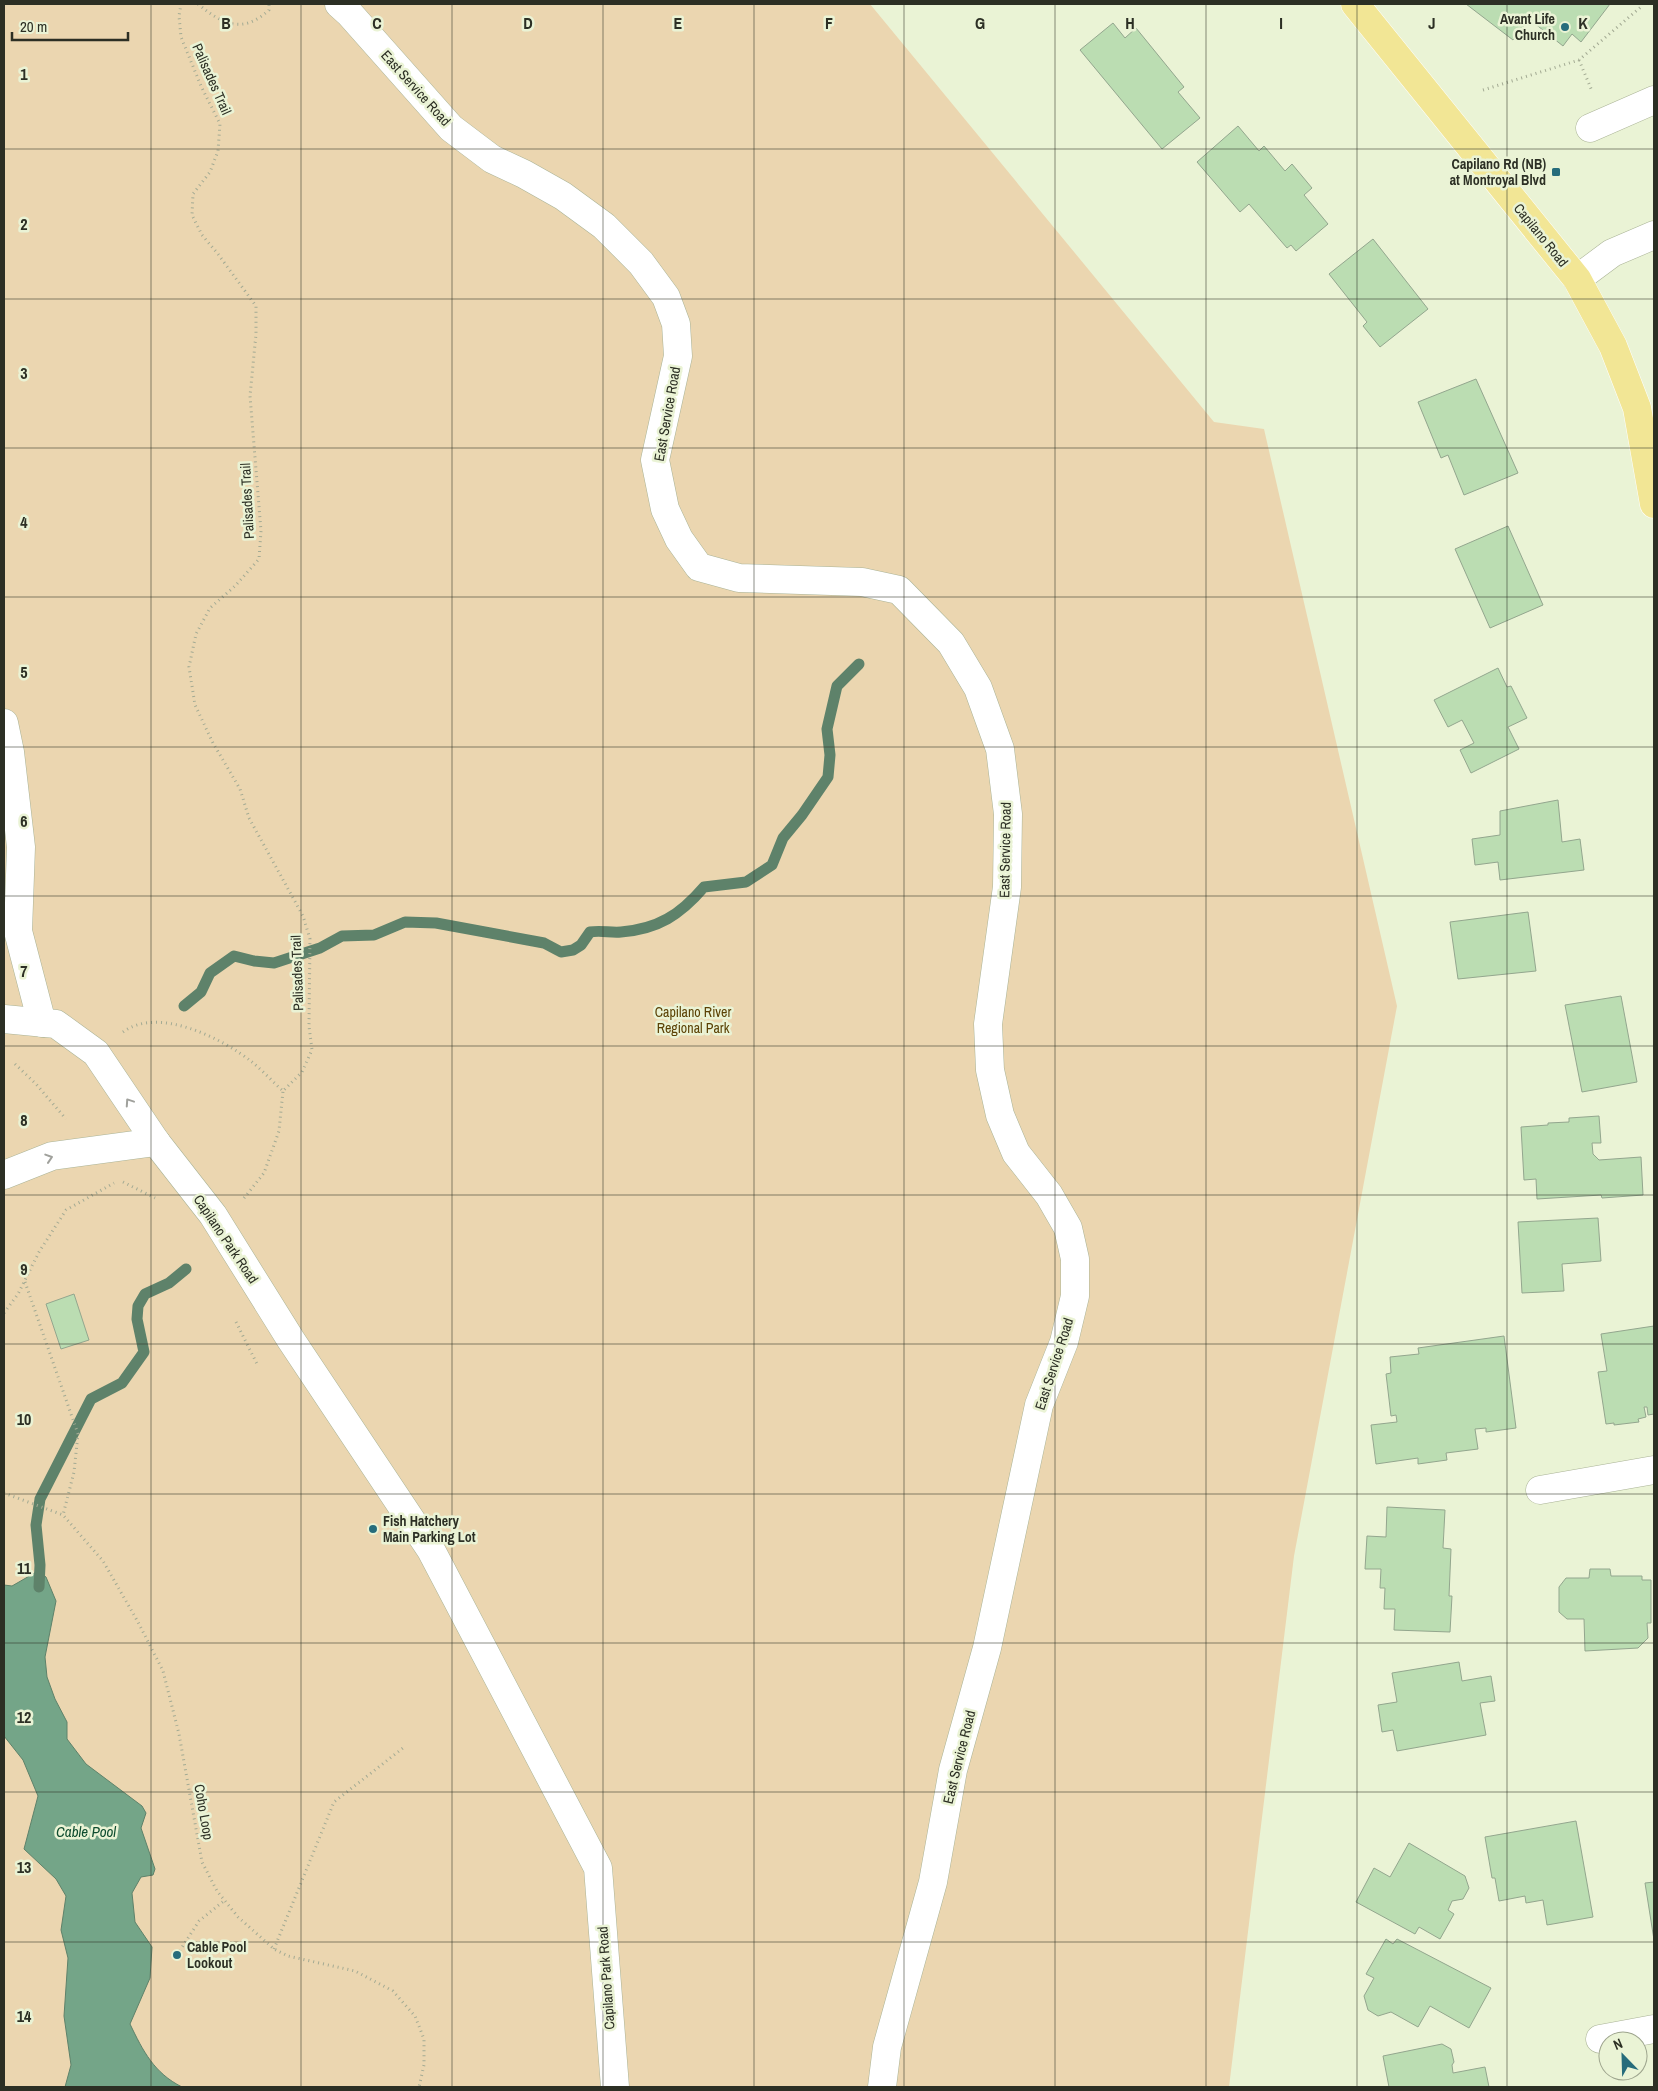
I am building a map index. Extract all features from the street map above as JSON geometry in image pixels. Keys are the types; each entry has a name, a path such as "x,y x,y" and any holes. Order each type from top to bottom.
{"main road":[{"name":"Capilano Road","path":"1355,4 1577,279 1613,346 1637,408 1654,504"}],"street":[{"name":"East Service Road","path":"339,4 451,128 492,159 563,196 604,226 641,264 666,297 676,324 678,356 655,460 665,508 679,539 699,567 739,578 862,582 899,590 951,644 978,688 1000,749 1008,814 1007,886 988,1024 990,1070 1000,1115 1016,1153 1049,1195 1068,1228 1075,1259 1075,1296 1064,1342 1039,1405 987,1648 953,1770 933,1882 887,2047 882,2087"},
{"path":"1590,128 1654,100"},
{"path":"1577,279 1612,253 1654,235"},
{"path":"4,723 10,752 21,847 18,930 42,1023"},
{"name":"Capilano Park Road","path":"4,1019 56,1024 96,1053 156,1142 213,1215 291,1340 432,1550 598,1868 615,2087"},
{"path":"4,1175 52,1156 156,1142"},
{"path":"1540,1490 1654,1470"}],"path":[{"name":"Palisades Trail","path":"181,4 179,16 181,37 201,86 220,124 218,151 210,172 193,194 192,215 202,235 256,306 256,334 250,396 261,531 259,559 235,586 210,608 196,634 189,668 195,705 213,743 240,788 250,818 303,916 310,939 309,1026 312,1050 302,1072 283,1091"},
{"path":"198,4 212,15 235,25 247,24 261,17 269,10 269,4"},
{"path":"1482,90 1579,60 1642,6"},
{"path":"132,1026 148,1021 178,1025 214,1037 251,1061 283,1091 279,1131 264,1173 238,1206 213,1215"},
{"path":"15,1064 36,1084 72,1125"},
{"path":"114,1177 157,1199"},
{"path":"4,1313 25,1282 40,1252 66,1210 119,1181"},
{"path":"4,1495 63,1514 74,1472 78,1434 25,1282"},
{"path":"232,1313 257,1364"},
{"name":"Coho Loop","path":"63,1514 107,1568 163,1671 179,1734 202,1862 217,1891 238,1917 274,1949 288,1956 355,1972 393,1990 415,2016 424,2039 424,2065 419,2087"},
{"path":"274,1949 334,1802 402,1748"},
{"path":"177,1955 199,1921 225,1900"}],"green space":[{"name":"Capilano River Regional Park","path":"4,4 870,4 1214,422 1264,429 1397,1006 1294,1556 1229,2087 4,2087"}],"water":[{"name":"Cable Pool","path":"38,1571 46,1577 56,1601 45,1657 47,1677 55,1699 67,1722 67,1739 86,1764 142,1806 146,1813 141,1828 155,1869 153,1875 141,1877 132,1893 135,1922 152,1947 150,1978 130,2024 150,2060 164,2075 182,2087 65,2087 71,2065 64,2016 68,1958 61,1930 66,1896 56,1879 24,1849 38,1796 23,1760 4,1736 4,1585 12,1586"}],"building":[{"name":"Avant Life Church","path":"1466,4 1610,4 1581,42 1572,34 1563,46 1529,19 1513,40"},
{"path":"1113,23 1125,38 1136,28 1184,87 1178,92 1200,118 1162,149 1080,50"},
{"path":"1238,126 1259,151 1264,146 1285,171 1292,164 1312,188 1304,195 1328,224 1296,251 1291,245 1287,248 1249,204 1240,212 1197,162"},
{"path":"1373,239 1428,309 1380,347 1363,326 1367,322 1329,274"},
{"path":"1476,379 1518,473 1464,495 1448,455 1441,458 1418,402"},
{"path":"1508,526 1543,605 1490,628 1455,549"},
{"path":"1498,668 1507,687 1511,686 1527,718 1508,727 1519,749 1471,773 1460,750 1474,743 1462,720 1448,727 1434,700"},
{"path":"1558,800 1562,842 1580,839 1584,870 1500,880 1498,862 1475,865 1472,839 1500,835 1500,811"},
{"path":"1528,912 1536,971 1458,979 1450,922"},
{"path":"1621,996 1637,1082 1582,1092 1565,1005"},
{"path":"1599,1116 1601,1143 1592,1143 1593,1154 1599,1160 1641,1157 1643,1195 1602,1198 1601,1195 1537,1199 1536,1179 1524,1180 1521,1127 1569,1122 1569,1118"},
{"path":"1598,1218 1601,1261 1562,1264 1564,1291 1522,1293 1518,1222"},
{"path":"74,1294 89,1340 61,1349 46,1304"},
{"path":"1654,1326 1654,1414 1648,1415 1647,1407 1644,1407 1646,1417 1638,1419 1639,1422 1606,1424 1598,1372 1607,1371 1601,1334"},
{"path":"1504,1336 1516,1428 1486,1432 1486,1428 1475,1429 1478,1449 1446,1453 1447,1460 1418,1464 1418,1458 1376,1464 1371,1425 1397,1422 1396,1415 1391,1416 1386,1374 1391,1373 1390,1357 1419,1354 1418,1348"},
{"path":"1387,1507 1445,1510 1443,1548 1451,1549 1449,1596 1452,1596 1450,1632 1394,1630 1395,1609 1384,1609 1385,1588 1380,1588 1381,1569 1365,1569 1367,1536 1386,1537"},
{"path":"1590,1569 1610,1569 1611,1576 1642,1576 1642,1580 1651,1580 1651,1623 1647,1623 1648,1638 1638,1648 1585,1651 1584,1619 1567,1619 1559,1612 1559,1587 1566,1578 1589,1578"},
{"path":"1459,1662 1462,1681 1491,1676 1495,1701 1480,1703 1486,1735 1397,1751 1393,1730 1382,1732 1378,1705 1397,1702 1392,1673"},
{"path":"1576,1821 1593,1917 1547,1925 1543,1900 1526,1903 1525,1896 1499,1901 1495,1878 1492,1878 1485,1837"},
{"path":"1409,1843 1465,1876 1469,1888 1463,1899 1452,1901 1448,1910 1454,1914 1440,1939 1419,1927 1415,1934 1356,1902 1374,1868 1390,1877"},
{"path":"1654,1882 1654,1940 1645,1883"},
{"path":"1386,1939 1393,1944 1397,1939 1491,1988 1469,2028 1430,2006 1418,2027 1391,2012 1378,2016 1368,2010 1364,1996 1374,1978 1366,1974"},
{"path":"1442,2044 1451,2049 1454,2062 1452,2065 1453,2073 1485,2067 1489,2087 1389,2087 1383,2056"}],"waterway":[{"path":"184,1006 201,992 210,973 234,956 274,963 320,948 342,936 374,935 405,922 436,923 544,943 561,952 573,950 581,945 590,932 621,932 646,928 657,924 677,913 704,887 746,882 772,865 783,838 802,815 828,777 830,755 827,729 837,686 859,664"},
{"path":"39,1587 40,1565 36,1525 40,1499 91,1399 122,1383 144,1352 137,1319 138,1306 145,1294 169,1283 186,1269"}],"place":[{"name":"Avant Life Church","path":"1565,27"},
{"name":"Capilano Rd (NB) at Montroyal Blvd","path":"1556,172"},
{"name":"Fish Hatchery Main Parking Lot","path":"373,1529"},
{"name":"Cable Pool Lookout","path":"177,1955"}]}
